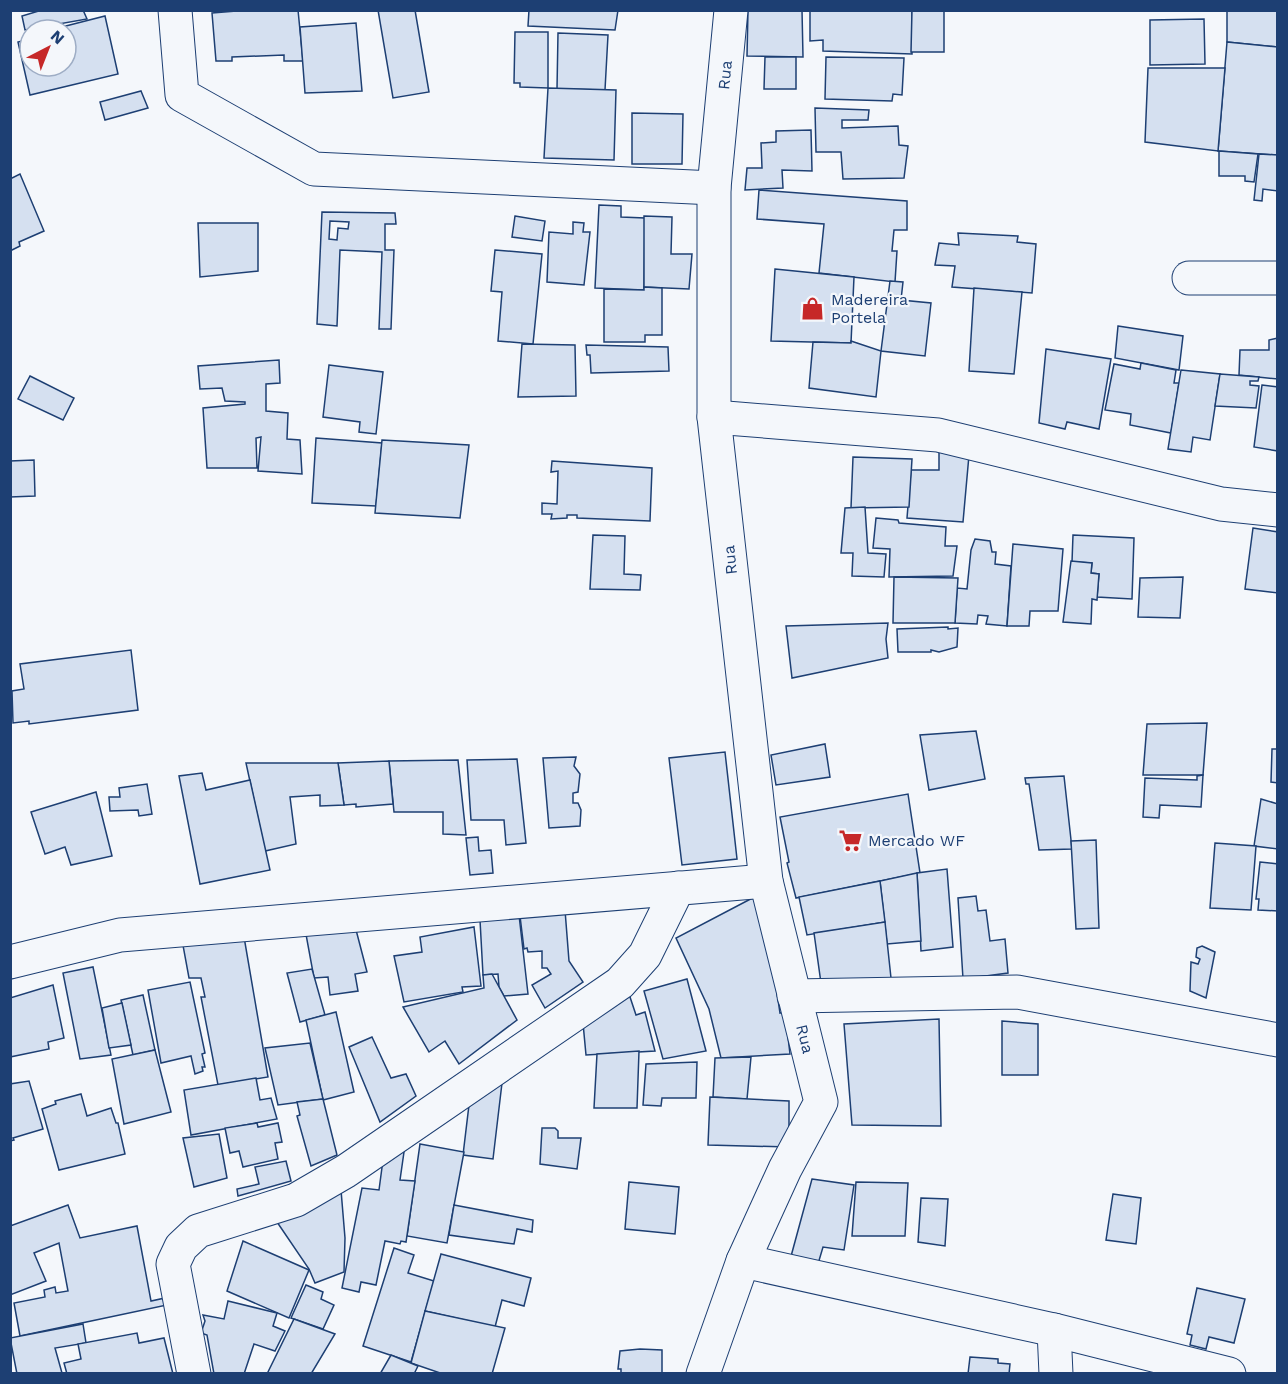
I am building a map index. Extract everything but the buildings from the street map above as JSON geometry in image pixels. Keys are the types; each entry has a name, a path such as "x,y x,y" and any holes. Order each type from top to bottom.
{"street":[{"path":"175,10 182,95 314,169 714,188"},
{"name":"Rua","path":"731,10 714,188 714,417 766,881 821,1102 785,1169 743,1261"},
{"path":"1189,278 1278,278"},
{"path":"714,417 938,435 1221,504 1278,510"},
{"path":"10,962 120,935 766,881"},
{"path":"194,1374 173,1264 181,1247 198,1232 296,1200 346,1171 620,983 645,954 678,888"},
{"path":"794,996 1017,992 1278,1040"},
{"path":"703,1374 743,1261 1054,1330 1229,1374"},
{"path":"1054,1330 1056,1374"}],"place":[{"name":"Madereira Portela","path":"813,308"},
{"name":"Mercado WF","path":"850,840"}]}
